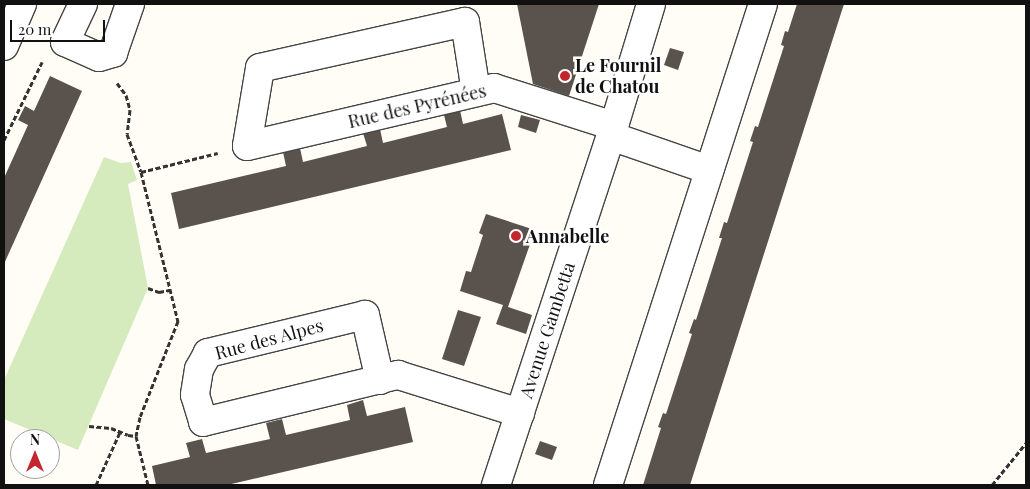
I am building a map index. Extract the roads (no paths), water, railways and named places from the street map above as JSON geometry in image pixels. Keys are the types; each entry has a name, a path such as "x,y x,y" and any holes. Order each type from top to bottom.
{"street":[{"path":"4,46 22,4"},
{"path":"83,4 65,42 99,57 113,53 130,4"},
{"name":"Avenue Gambetta","path":"496,485 612,131 651,4"},
{"path":"608,485 763,4"},
{"name":"Rue des Pyrénées","path":"476,92 466,22 260,68 247,146 494,88 612,131 709,170"},
{"name":"Rue des Alpes","path":"380,380 365,315 208,353 199,369 195,395 203,422 398,376 520,413"}],"place":[{"name":"Le Fournil de Chatou","path":"565,76"},
{"name":"Annabelle","path":"516,236"}]}
